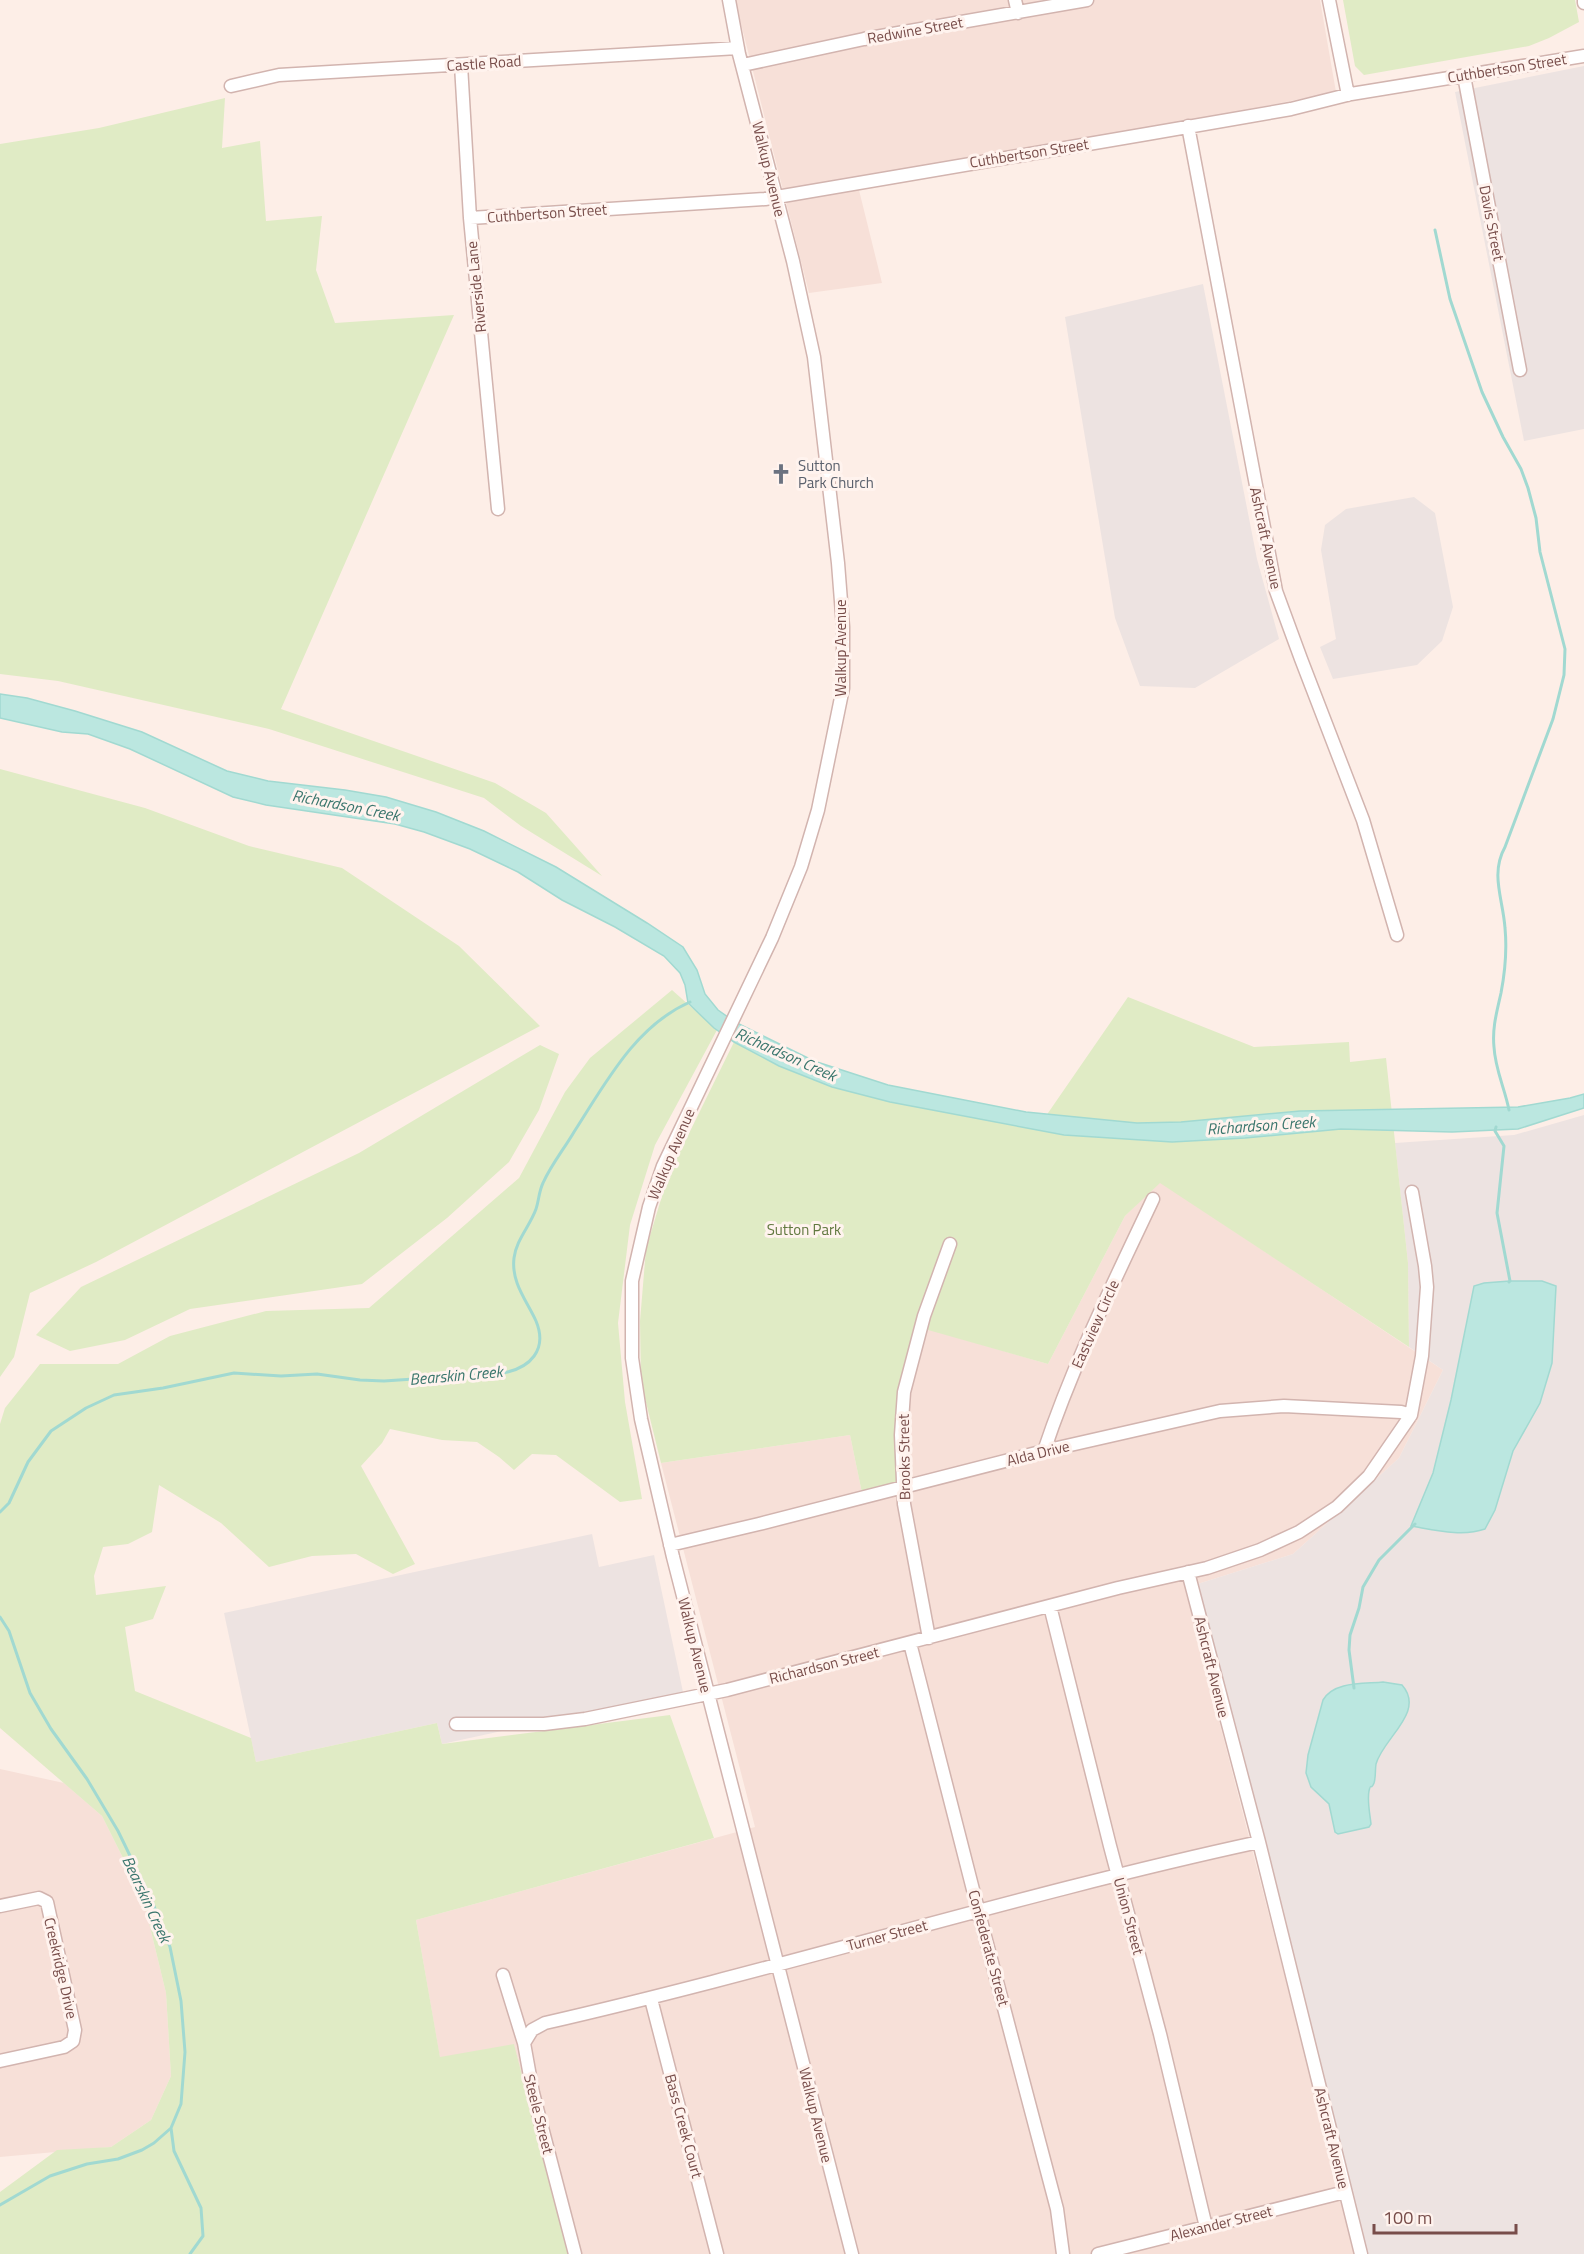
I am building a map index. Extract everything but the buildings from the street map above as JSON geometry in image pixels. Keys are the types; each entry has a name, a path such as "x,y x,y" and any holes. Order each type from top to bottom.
{"street":[{"path":"729,0 738,48"},
{"path":"1014,0 1018,13"},
{"name":"Redwine Street","path":"742,65 864,39 1088,0"},
{"path":"1329,0 1348,95"},
{"name":"Castle Road","path":"231,86 279,75 738,48"},
{"name":"Walkup Avenue","path":"738,48 807,320 821,404 840,584 843,688 820,800 801,867 784,911 663,1166 649,1207 632,1281 632,1358 641,1419 670,1545 852,2254"},
{"name":"Cuthbertson Street","path":"470,218 775,196 1291,109 1348,95 1584,56"},
{"name":"Riverside Lane","path":"461,65 470,218 498,509"},
{"name":"Davis Street","path":"1464,76 1520,370"},
{"name":"Ashcraft Avenue","path":"1188,126 1276,591 1300,660 1364,820 1397,935"},
{"path":"1188,1572 1260,1550 1299,1532 1337,1507 1369,1476 1411,1415 1422,1356 1427,1287 1412,1192"},
{"name":"Eastview Circle","path":"1044,1451 1060,1405 1092,1329 1152,1199"},
{"name":"Brooks Street","path":"929,1638 902,1487 901,1435 904,1392 924,1316 950,1244"},
{"name":"Alda Drive","path":"670,1545 1044,1451 1220,1411 1284,1406 1401,1412 1411,1415"},
{"name":"Ashcraft Avenue","path":"1188,1572 1259,1842 1361,2254"},
{"name":"Richardson Street","path":"456,1724 565,1722 629,1711 1188,1572"},
{"name":"Union Street","path":"1050,1606 1137,1944 1206,2227"},
{"name":"Confederate Street","path":"910,1642 978,1912 1057,2209 1063,2254"},
{"name":"Turner Street","path":"524,2043 532,2030 545,2023 651,1999 778,1963 1176,1860 1259,1842"},
{"name":"Creekridge Drive","path":"0,1906 39,1898 46,1902 75,2030 74,2041 64,2048 0,2061"},
{"name":"Steele Street","path":"503,1975 524,2043 533,2093 575,2254"},
{"name":"Bass Creek Court","path":"651,1999 717,2254"},
{"name":"Alexander Street","path":"1098,2254 1345,2192"}],"shaded area":[{"path":"735,0 1320,0 1336,92 1220,115 856,178 882,283 809,293"},
{"path":"1584,66 1584,429 1524,441 1455,92"},
{"path":"1203,284 1257,559 1279,639 1195,688 1140,686 1115,618 1065,317"},
{"path":"1414,497 1435,513 1453,607 1442,641 1417,665 1333,679 1320,647 1336,639 1321,550 1325,525 1346,509"},
{"path":"1584,1115 1584,2254 1366,2254 1185,1588 1293,1554 1399,1458 1443,1370 1409,1347 1408,1263 1395,1143 1514,1135"},
{"path":"1160,1182 1443,1370 1399,1458 1293,1554 1185,1588 1356,2254 568,2254 514,2045 440,2058 416,1920 755,1827 661,1463 850,1435 862,1493 900,1386 914,1325 1048,1364 1125,1216"},
{"path":"592,1534 599,1567 654,1555 683,1692 442,1744 437,1723 256,1762 224,1613"},
{"path":"0,1769 64,1783 102,1816 143,1898 166,1993 171,2076 151,2120 111,2147 0,2157"}],"green space":[{"path":"1343,0 1575,0 1579,22 1529,46 1364,75 1355,66"},
{"path":"225,98 222,148 260,141 266,221 322,216 316,270 335,323 454,315 281,709 495,783 546,813 602,876 521,826 484,798 269,729 58,681 0,674 0,144 99,128"},
{"path":"0,769 145,808 249,846 342,868 459,946 540,1026 96,1262 30,1293 14,1357 0,1377"},
{"path":"672,990 717,1030 655,1145 630,1225 618,1323 625,1402 642,1499 620,1502 556,1455 532,1454 514,1470 477,1442 442,1440 390,1429 382,1443 361,1466 415,1564 393,1574 356,1554 312,1556 269,1567 221,1523 159,1485 152,1532 128,1544 103,1547 94,1576 96,1595 166,1586 153,1619 125,1627 135,1691 251,1738 256,1762 437,1723 442,1744 670,1715 714,1838 416,1920 440,2057 514,2044 568,2254 0,2254 0,2192 57,2150 111,2147 151,2120 171,2076 166,1993 143,1898 102,1816 0,1728 0,1424 5,1408 40,1364 118,1364 170,1336 266,1311 369,1308 519,1178 565,1092 590,1058"},
{"name":"Sutton Park","path":"1128,997 1254,1047 1349,1042 1350,1062 1386,1058 1408,1263 1409,1347 1160,1183 1125,1216 1048,1364 914,1326 900,1386 896,1484 862,1493 850,1435 661,1463 641,1382 640,1321 646,1249 668,1176 734,1042 779,1066 832,1087 1037,1129"},
{"path":"540,1045 559,1054 539,1110 509,1162 447,1218 362,1284 190,1309 125,1340 70,1351 36,1335 81,1287 359,1153"}],"water":[{"name":"Richardson Creek","path":"0,694 27,698 142,732 227,771 268,781 386,797 436,812 484,831 556,867 683,947 697,970 705,994 718,1010 735,1022 814,1061 888,1085 1026,1112 1137,1123 1181,1122 1300,1111 1518,1107 1584,1094 1584,1108 1518,1129 1452,1132 1341,1129 1172,1142 1064,1135 890,1102 832,1087 779,1066 734,1042 714,1028 688,1003 680,973 664,956 615,927 562,900 518,872 470,849 395,824 266,805 233,797 130,749 88,734 62,732 0,718"},
{"path":"1510,1281 1542,1281 1556,1286 1552,1363 1540,1403 1513,1451 1495,1510 1485,1529 1458,1533 1411,1526 1433,1473 1451,1400 1474,1286"},
{"path":"1383,1682 1402,1685 1408,1695 1409,1705 1401,1725 1380,1754 1376,1764 1375,1781 1368,1795 1371,1824 1369,1827 1338,1834 1335,1832 1329,1804 1311,1787 1306,1773 1308,1755 1323,1700 1334,1689 1342,1686"}],"waterway":[{"path":"1435,230 1450,299 1482,392 1521,469 1528,488 1536,518 1540,552 1565,649 1564,675 1553,719 1498,867 1506,952 1494,1040 1496,1063 1509,1110"},
{"name":"Bearskin Creek","path":"0,1512 9,1503 28,1462 51,1431 86,1408 114,1395 163,1388 234,1373 281,1376 317,1374 384,1381 503,1373 513,1371 528,1362 538,1349 539,1331 517,1284 514,1258 517,1245 536,1209 543,1183 597,1095 623,1058 653,1026 690,1002"},
{"path":"1496,1127 1495,1131 1504,1146 1497,1213 1509,1282"},
{"path":"1354,1688 1349,1650 1350,1635 1363,1587 1379,1560 1415,1524"},
{"name":"Bearskin Creek","path":"0,1617 9,1631 30,1693 51,1729 87,1779 118,1831 152,1901 170,1947 181,2001 185,2052 181,2104 171,2128 154,2143 118,2159 87,2164 50,2176 0,2205"},
{"path":"171,2128 174,2151 201,2208 203,2236 190,2254"}],"place":[{"name":"Sutton Park Church","path":"781,474"}]}
